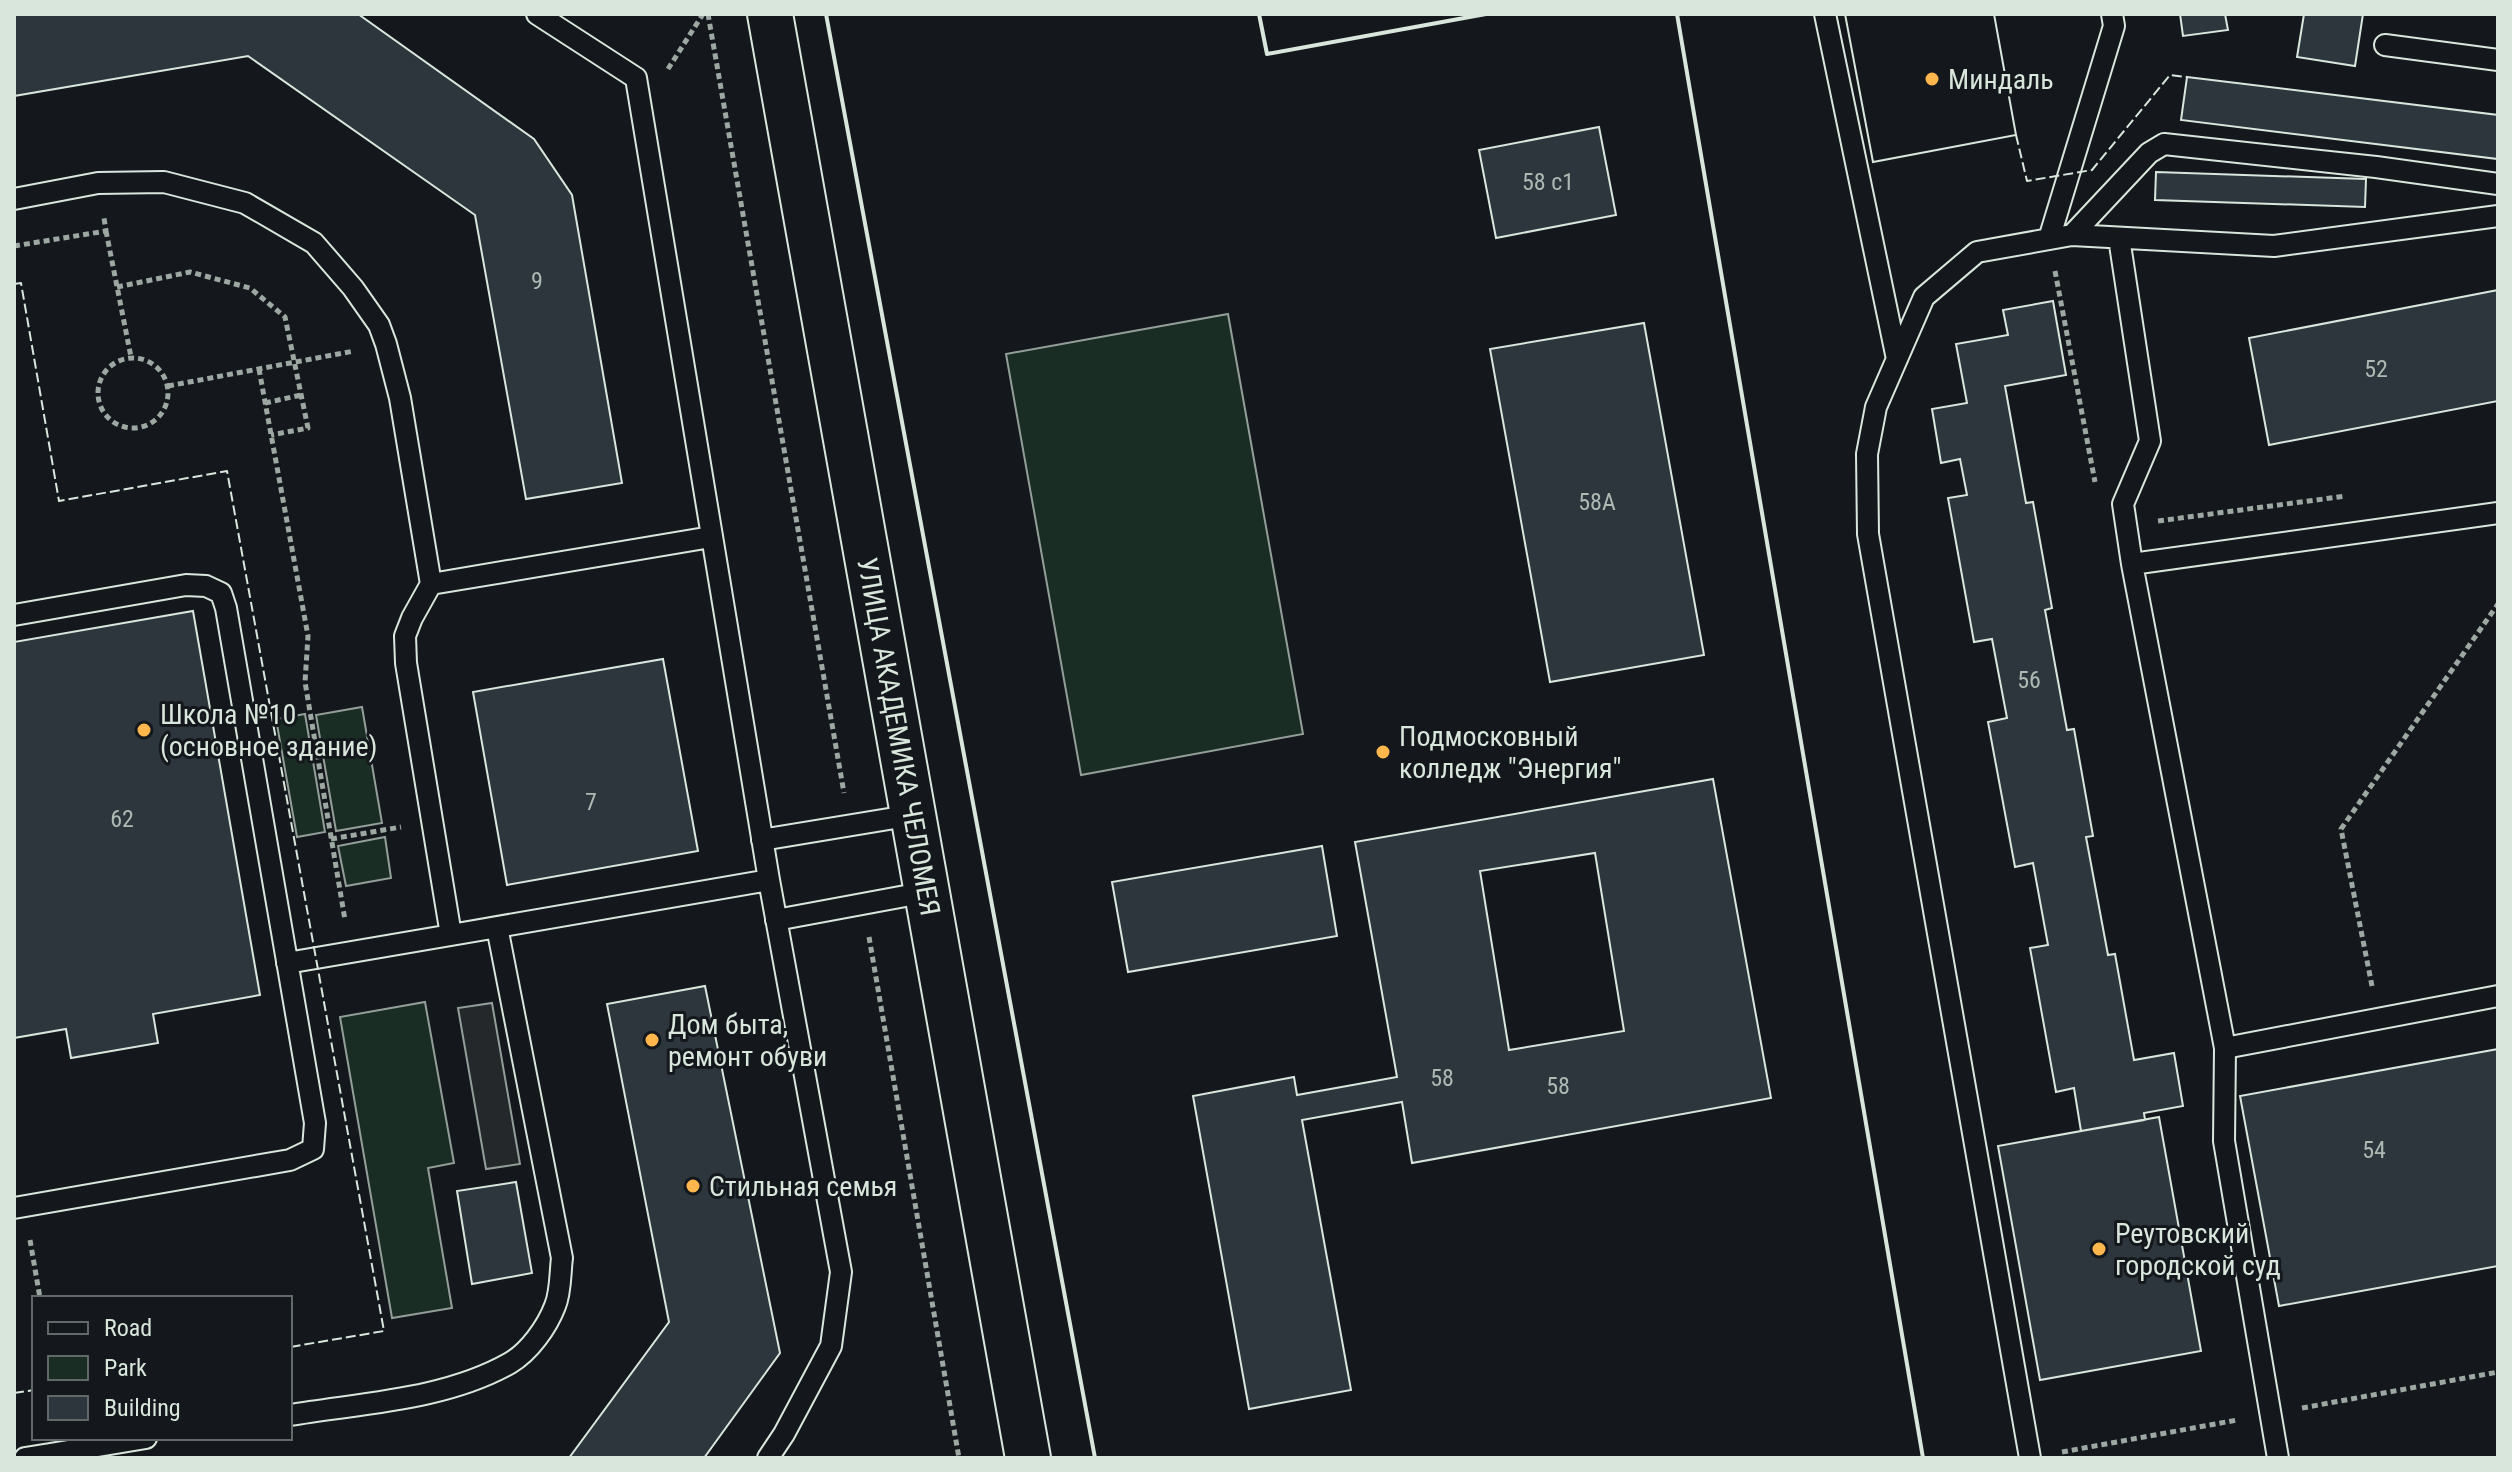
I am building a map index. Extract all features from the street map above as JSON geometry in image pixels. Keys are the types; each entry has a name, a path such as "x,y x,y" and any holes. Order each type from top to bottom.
{"street":[{"name":"УЛИЦА АКАДЕМИКА ЧЕЛОМЕЯ","path":"770,14 1028,1458"}],"lane":[{"path":"537,14 636,78 762,840 841,1272 831,1346 768,1458"},
{"path":"1825,14 1897,359"},
{"path":"2049,239 2114,26 2112,14"},
{"path":"2385,45 2498,60"},
{"path":"2072,235 2149,153 2164,144 2498,184"},
{"path":"14,199 98,183 164,182 245,203 314,243 353,288 379,325 400,398 431,584 412,618 405,636 405,649 451,935"},
{"path":"2030,1458 1868,534 1867,454 1876,407 1924,297 1977,252 2072,235 2274,246 2498,216"},
{"path":"2119,238 2150,441 2123,504 2225,1048 2224,1141 2278,1458"},
{"path":"2132,564 2498,513"},
{"path":"431,584 711,537"},
{"path":"14,615 186,585 206,586 221,593 315,1123 313,1149 290,1160 19,1207"},
{"path":"762,840 913,815"},
{"path":"287,963 769,880"},
{"path":"776,920 927,892"},
{"path":"292,1415 425,1393 478,1377 512,1361 537,1337 556,1305 562,1258 497,927"},
{"path":"2225,1048 2498,996"},
{"path":"25,1458 135,1440"}],"path":[{"path":"641,110 706,14"},
{"path":"706,14 849,826"},
{"path":"98,183 131,357"},
{"path":"14,246 106,231"},
{"path":"117,287 190,272 250,288 285,317 308,428 271,435"},
{"path":"168,386 386,344"},
{"path":"131,357 146,360 159,369 168,386 169,399 163,414 151,424 136,429 120,426 107,417 99,403 98,388 103,373 115,362 131,357"},
{"path":"259,369 308,636 305,682 350,952"},
{"path":"265,403 301,395"},
{"path":"2126,525 2359,494"},
{"path":"2379,1019 2341,829 2498,604"},
{"path":"331,839 432,821"},
{"path":"864,904 959,1458"},
{"path":"19,1207 40,1296"}],"green space":[{"path":"1228,314 1303,734 1081,775 1006,354"},
{"path":"362,707 382,823 336,831 316,715"},
{"path":"305,714 325,832 297,837 276,719"},
{"path":"385,837 391,878 346,886 338,846"},
{"path":"425,1002 454,1163 428,1168 452,1308 392,1318 340,1017"}],"shaded area":[{"path":"492,1003 520,1164 486,1169 458,1008"}],"building":[{"path":"14,14 358,14 534,139 572,195 622,483 526,499 475,215 248,56 14,96"},
{"path":"1845,14 1994,14 2016,135 1873,162"},
{"path":"1845,14 1994,14 2016,135 1873,162"},
{"path":"2180,14 2225,14 2228,30 2183,36"},
{"path":"2304,14 2363,14 2355,66 2297,57"},
{"path":"2187,77 2498,115 2498,159 2181,120"},
{"path":"1599,127 1616,215 1496,238 1479,150"},
{"path":"2156,172 2366,179 2365,207 2155,200"},
{"path":"2498,290 2498,401 2269,445 2249,338"},
{"path":"2053,301 2066,375 2005,386 2026,503 2033,502 2052,608 2045,610 2067,730 2074,729 2093,836 2086,837 2108,955 2115,954 2134,1060 2174,1053 2183,1106 2144,1113 2145,1120 2081,1131 2074,1088 2056,1092 2030,948 2048,945 2033,863 2015,867 1988,722 2007,718 1992,639 1974,642 1948,498 1967,495 1960,459 1941,463 1932,409 1967,403 1956,344 2008,335 2003,310"},
{"path":"1644,323 1704,655 1550,682 1490,349"},
{"path":"193,611 260,995 153,1014 158,1043 71,1058 66,1029 14,1038 14,642"},
{"path":"663,659 698,851 507,885 473,692"},
{"path":"1713,779 1771,1098 1412,1163 1402,1102 1302,1120 1351,1390 1249,1409 1193,1096 1294,1077 1297,1095 1397,1077 1355,842","holes":["1595,853 1624,1031 1509,1050 1480,871"]},
{"path":"1322,846 1337,936 1128,972 1112,882"},
{"path":"705,986 780,1353 704,1458 569,1458 669,1322 607,1004"},
{"path":"2498,1049 2498,1266 2279,1306 2240,1096"},
{"name":"Реутовский городской суд","path":"2159,1117 2201,1351 2040,1380 1998,1146"},
{"path":"516,1182 532,1273 472,1284 457,1191"}],"fence":[{"path":"2016,135 2027,181 2092,170 2170,75 2187,77"},
{"path":"14,284 21,283 59,501 227,471 384,1331 292,1347"},
{"path":"14,1393 32,1390"}],"wall":[{"path":"826,14 1095,1458"},
{"path":"1259,14 1267,54 1486,14"},
{"path":"1677,14 1923,1458"}],"place":[{"name":"Миндаль","path":"1932,79"},
{"name":"Школа №10 (основное здание)","path":"144,730"},
{"name":"Подмосковный колледж \"Энергия\"","path":"1383,752"},
{"name":"Дом быта, ремонт обуви","path":"652,1040"},
{"name":"Стильная семья","path":"693,1186"},
{"name":"Реутовский городской суд","path":"2099,1249"}]}
